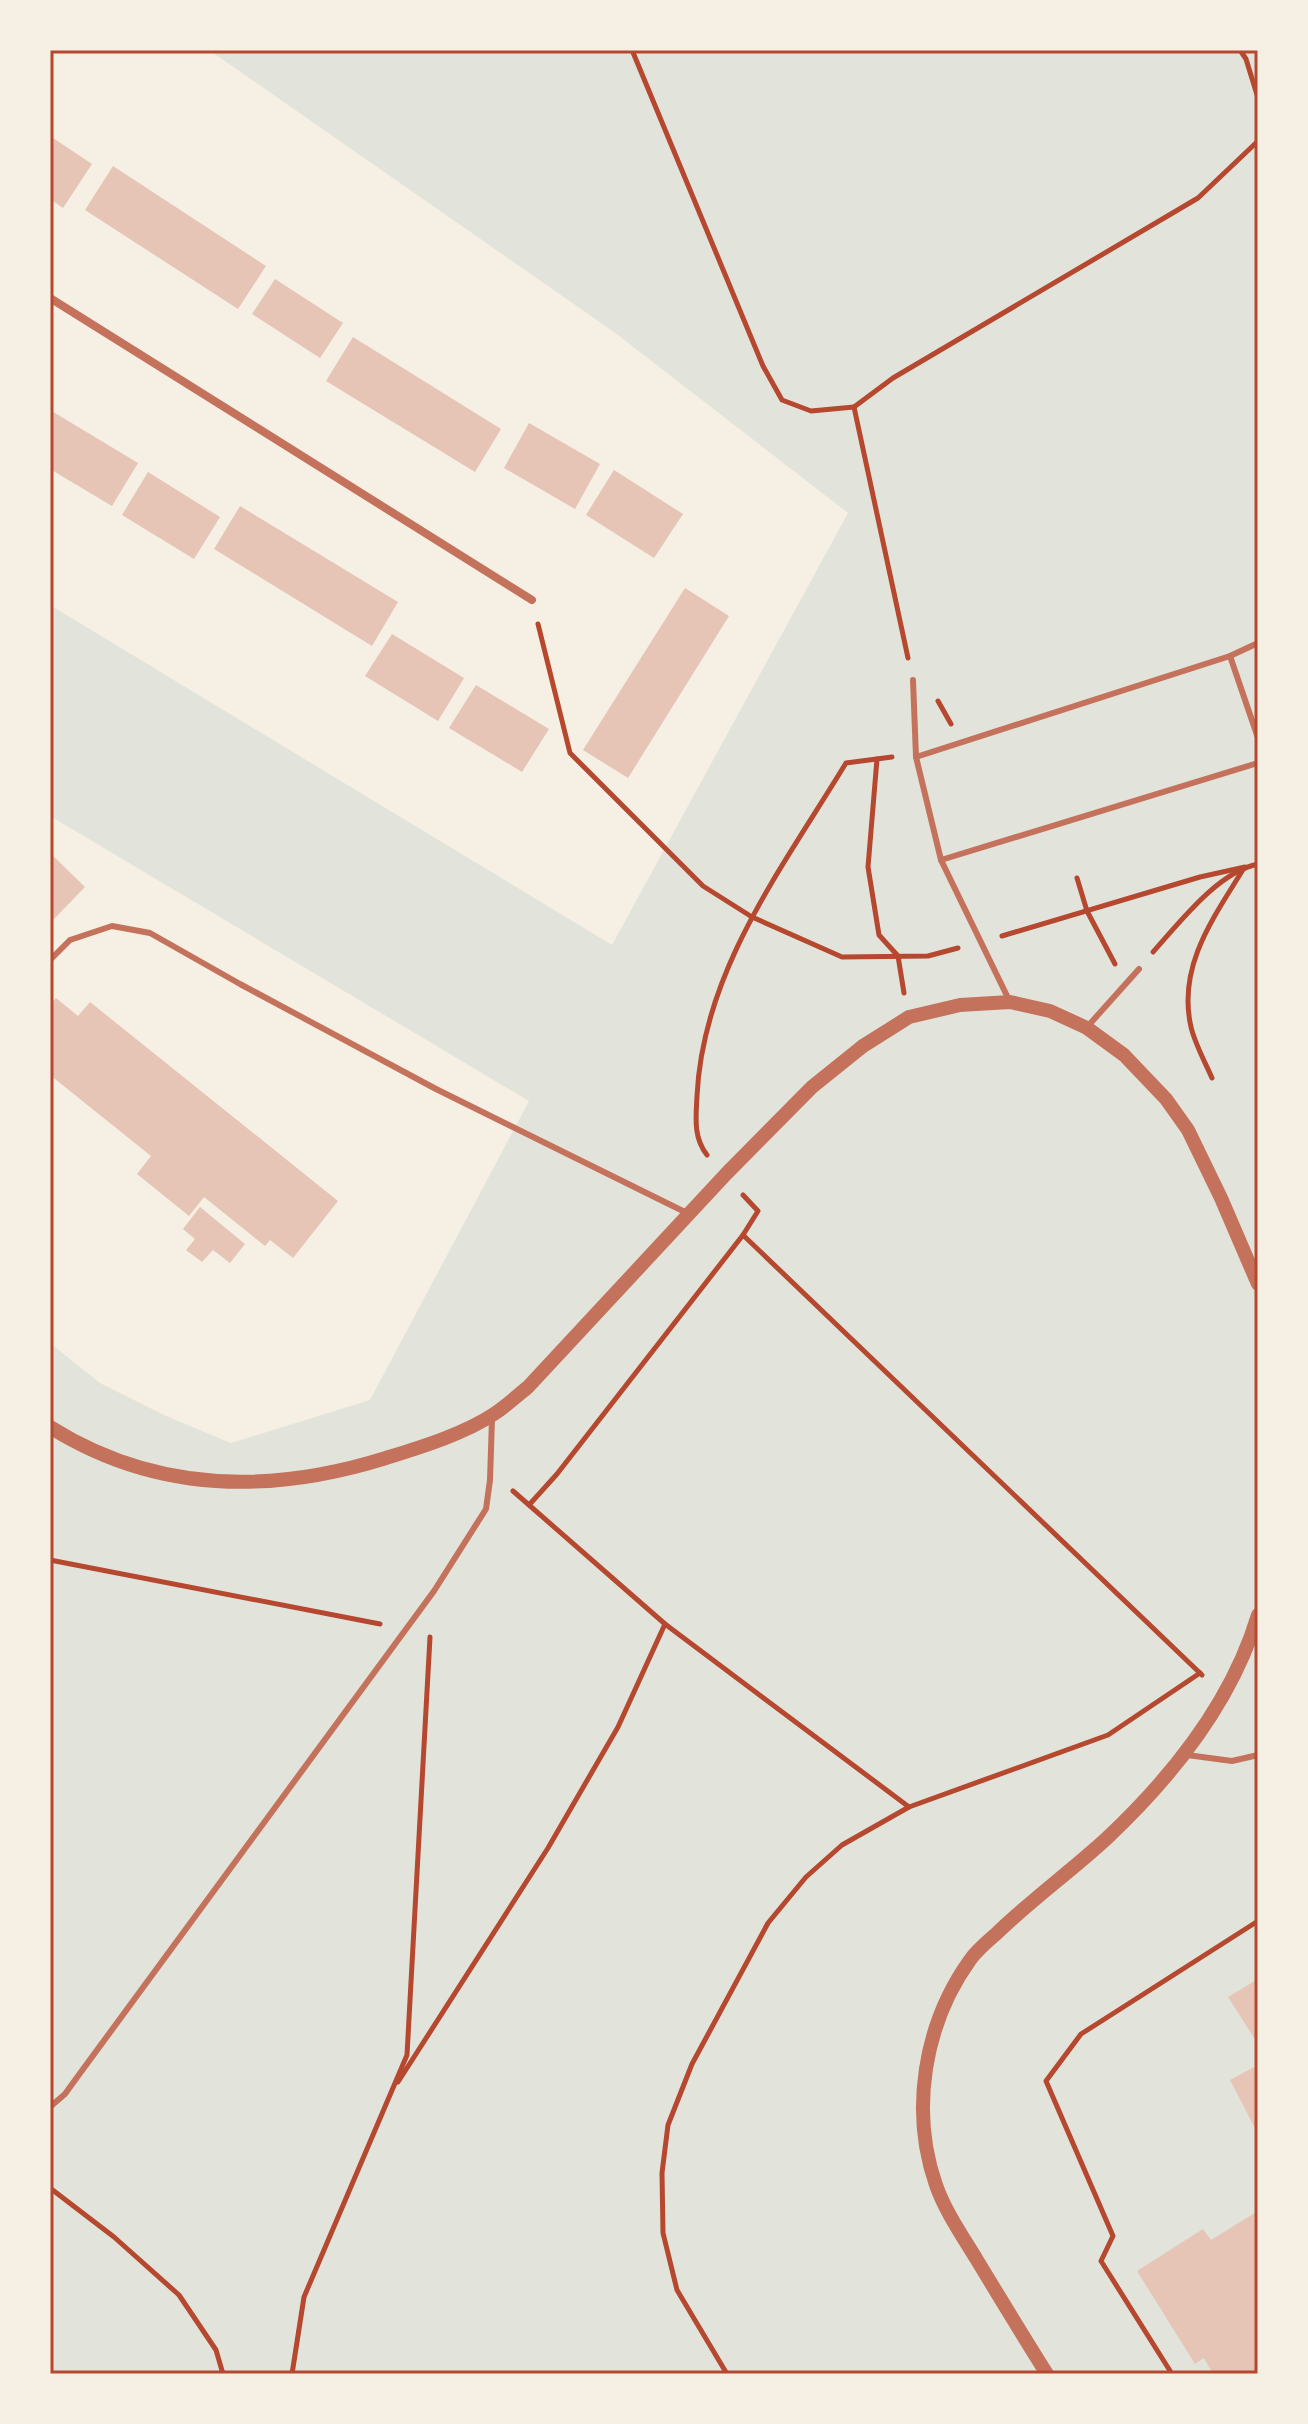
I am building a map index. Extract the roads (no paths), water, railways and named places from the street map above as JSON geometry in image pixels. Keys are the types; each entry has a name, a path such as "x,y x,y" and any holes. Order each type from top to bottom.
{"street":[{"path":"50,298 532,600"},
{"path":"50,1427 75,1442 126,1464 195,1480 263,1483 347,1470 429,1444 492,1416 528,1387 812,1087 863,1046 909,1017 960,1005 1010,1002 1050,1011 1087,1028 1124,1055 1166,1099 1188,1130 1258,1284"},
{"path":"1047,2374 936,2188 924,2141 924,2080 940,2011 971,1958 1106,1838 1185,1755 1222,1697 1258,1615"}],"lane":[{"path":"916,757 1230,656 1258,643"},
{"path":"1230,656 1258,738"},
{"path":"913,680 916,757 941,860 1010,1002"},
{"path":"941,860 1258,763"},
{"path":"50,960 70,940 112,926 150,933 436,1089 690,1215"},
{"path":"1087,1028 1139,969"},
{"path":"50,2107 65,2094 434,1591 486,1509 492,1416"},
{"path":"1185,1755 1232,1761 1258,1755"}]}
